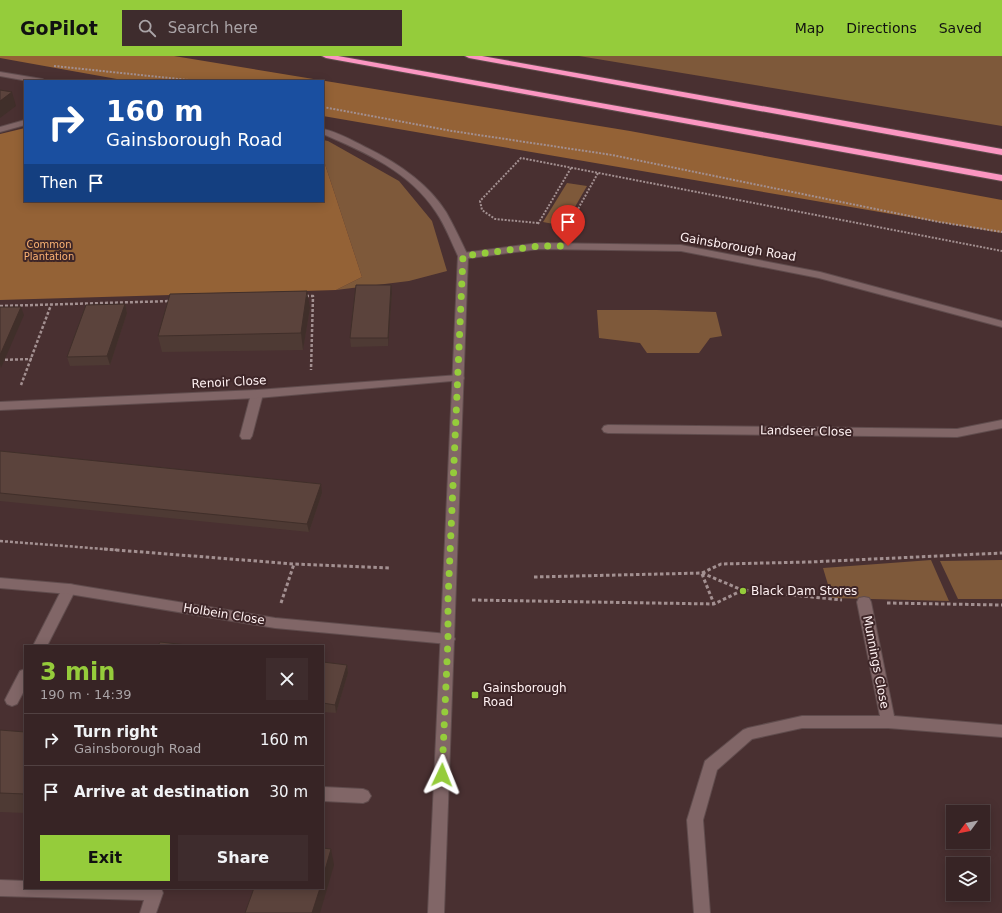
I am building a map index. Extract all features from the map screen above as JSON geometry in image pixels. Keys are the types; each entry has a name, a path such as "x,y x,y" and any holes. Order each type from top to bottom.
{"highway":[{"path":"326,56 1002,178"},
{"path":"469,56 1002,152"}],"street":[{"path":"0,74 36,80"},
{"path":"0,130 24,122"},
{"path":"324,131 364,149 412,179 440,212 463,256 436,913"},
{"name":"Gainsborough Road","path":"463,256 539,246 681,248 820,275 1002,324"},
{"name":"Renoir Close","path":"0,406 311,391 459,378"},
{"path":"246,436 257,394"},
{"name":"Landseer Close","path":"608,429 957,433 1002,424"},
{"name":"Holbein Close","path":"0,583 69,589 275,623 448,639"},
{"path":"41,645 69,589"},
{"name":"Munnings Close","path":"864,602 888,722"},
{"path":"12,700 24,677"},
{"name":"Munnings Close","path":"702,913 695,820 710,766 748,734 802,722 888,722 1002,732"},
{"path":"324,794 363,796"},
{"path":"0,888 24,888"},
{"path":"52,889 157,891 148,913"}],"path":[{"path":"54,66 188,80"},
{"path":"324,106 452,131 612,155 939,222 1002,232"},
{"path":"539,246 545,228 538,224 496,219 482,210 480,202 521,158 1002,251"},
{"path":"538,224 571,168"},
{"path":"557,246 598,173"},
{"path":"305,296 313,296 311,391"},
{"path":"0,306 178,300"},
{"path":"13,406 32,359 51,305"},
{"path":"0,360 32,359"},
{"path":"0,541 294,564 389,568"},
{"path":"702,573 720,564 1002,554"},
{"path":"275,623 294,564"},
{"path":"448,600 714,604 702,573"},
{"path":"534,577 702,573 742,590"}],"shaded area":[{"path":"579,56 1002,56 1002,126"},
{"path":"324,140 328,141 399,181 432,221 447,271 409,281 336,290 362,277 324,161"},
{"path":"567,183 587,186 564,226 543,222"},
{"path":"597,310 716,312 722,336 710,338 699,353 647,353 640,343 599,338"},
{"path":"931,560 949,601 832,598 823,568"},
{"path":"1002,560 1002,599 958,599 940,561"}],"green space":[{"path":"0,56 174,56 320,80 122,80 0,58"},
{"path":"324,81 630,131 1002,200 1002,233 324,116"},
{"name":"Common Plantation","path":"24,128 24,202 324,202 324,161 362,277 336,290 0,300 0,134"}],"building":[{"path":"0,90 12,92 0,101"},
{"path":"356,285 391,285 388,338 350,338"},
{"path":"307,291 301,333 158,336 170,294"},
{"path":"125,304 107,356 67,357 86,305"},
{"path":"0,307 21,307 0,355"},
{"path":"0,451 321,484 307,524 0,493"},
{"path":"160,642 187,645 158,645"},
{"path":"324,662 347,665 335,705 324,703"},
{"path":"0,730 24,732 24,794 0,793"},
{"path":"324,848 331,849 324,874"},
{"path":"254,889 320,889 312,913 245,913"}],"place":[{"name":"Black Dam Stores","path":"743,591"},
{"name":"Gainsborough Road","path":"475,695"}],"route":[{"path":"442,775 463,256 539,246 568,246"}]}
